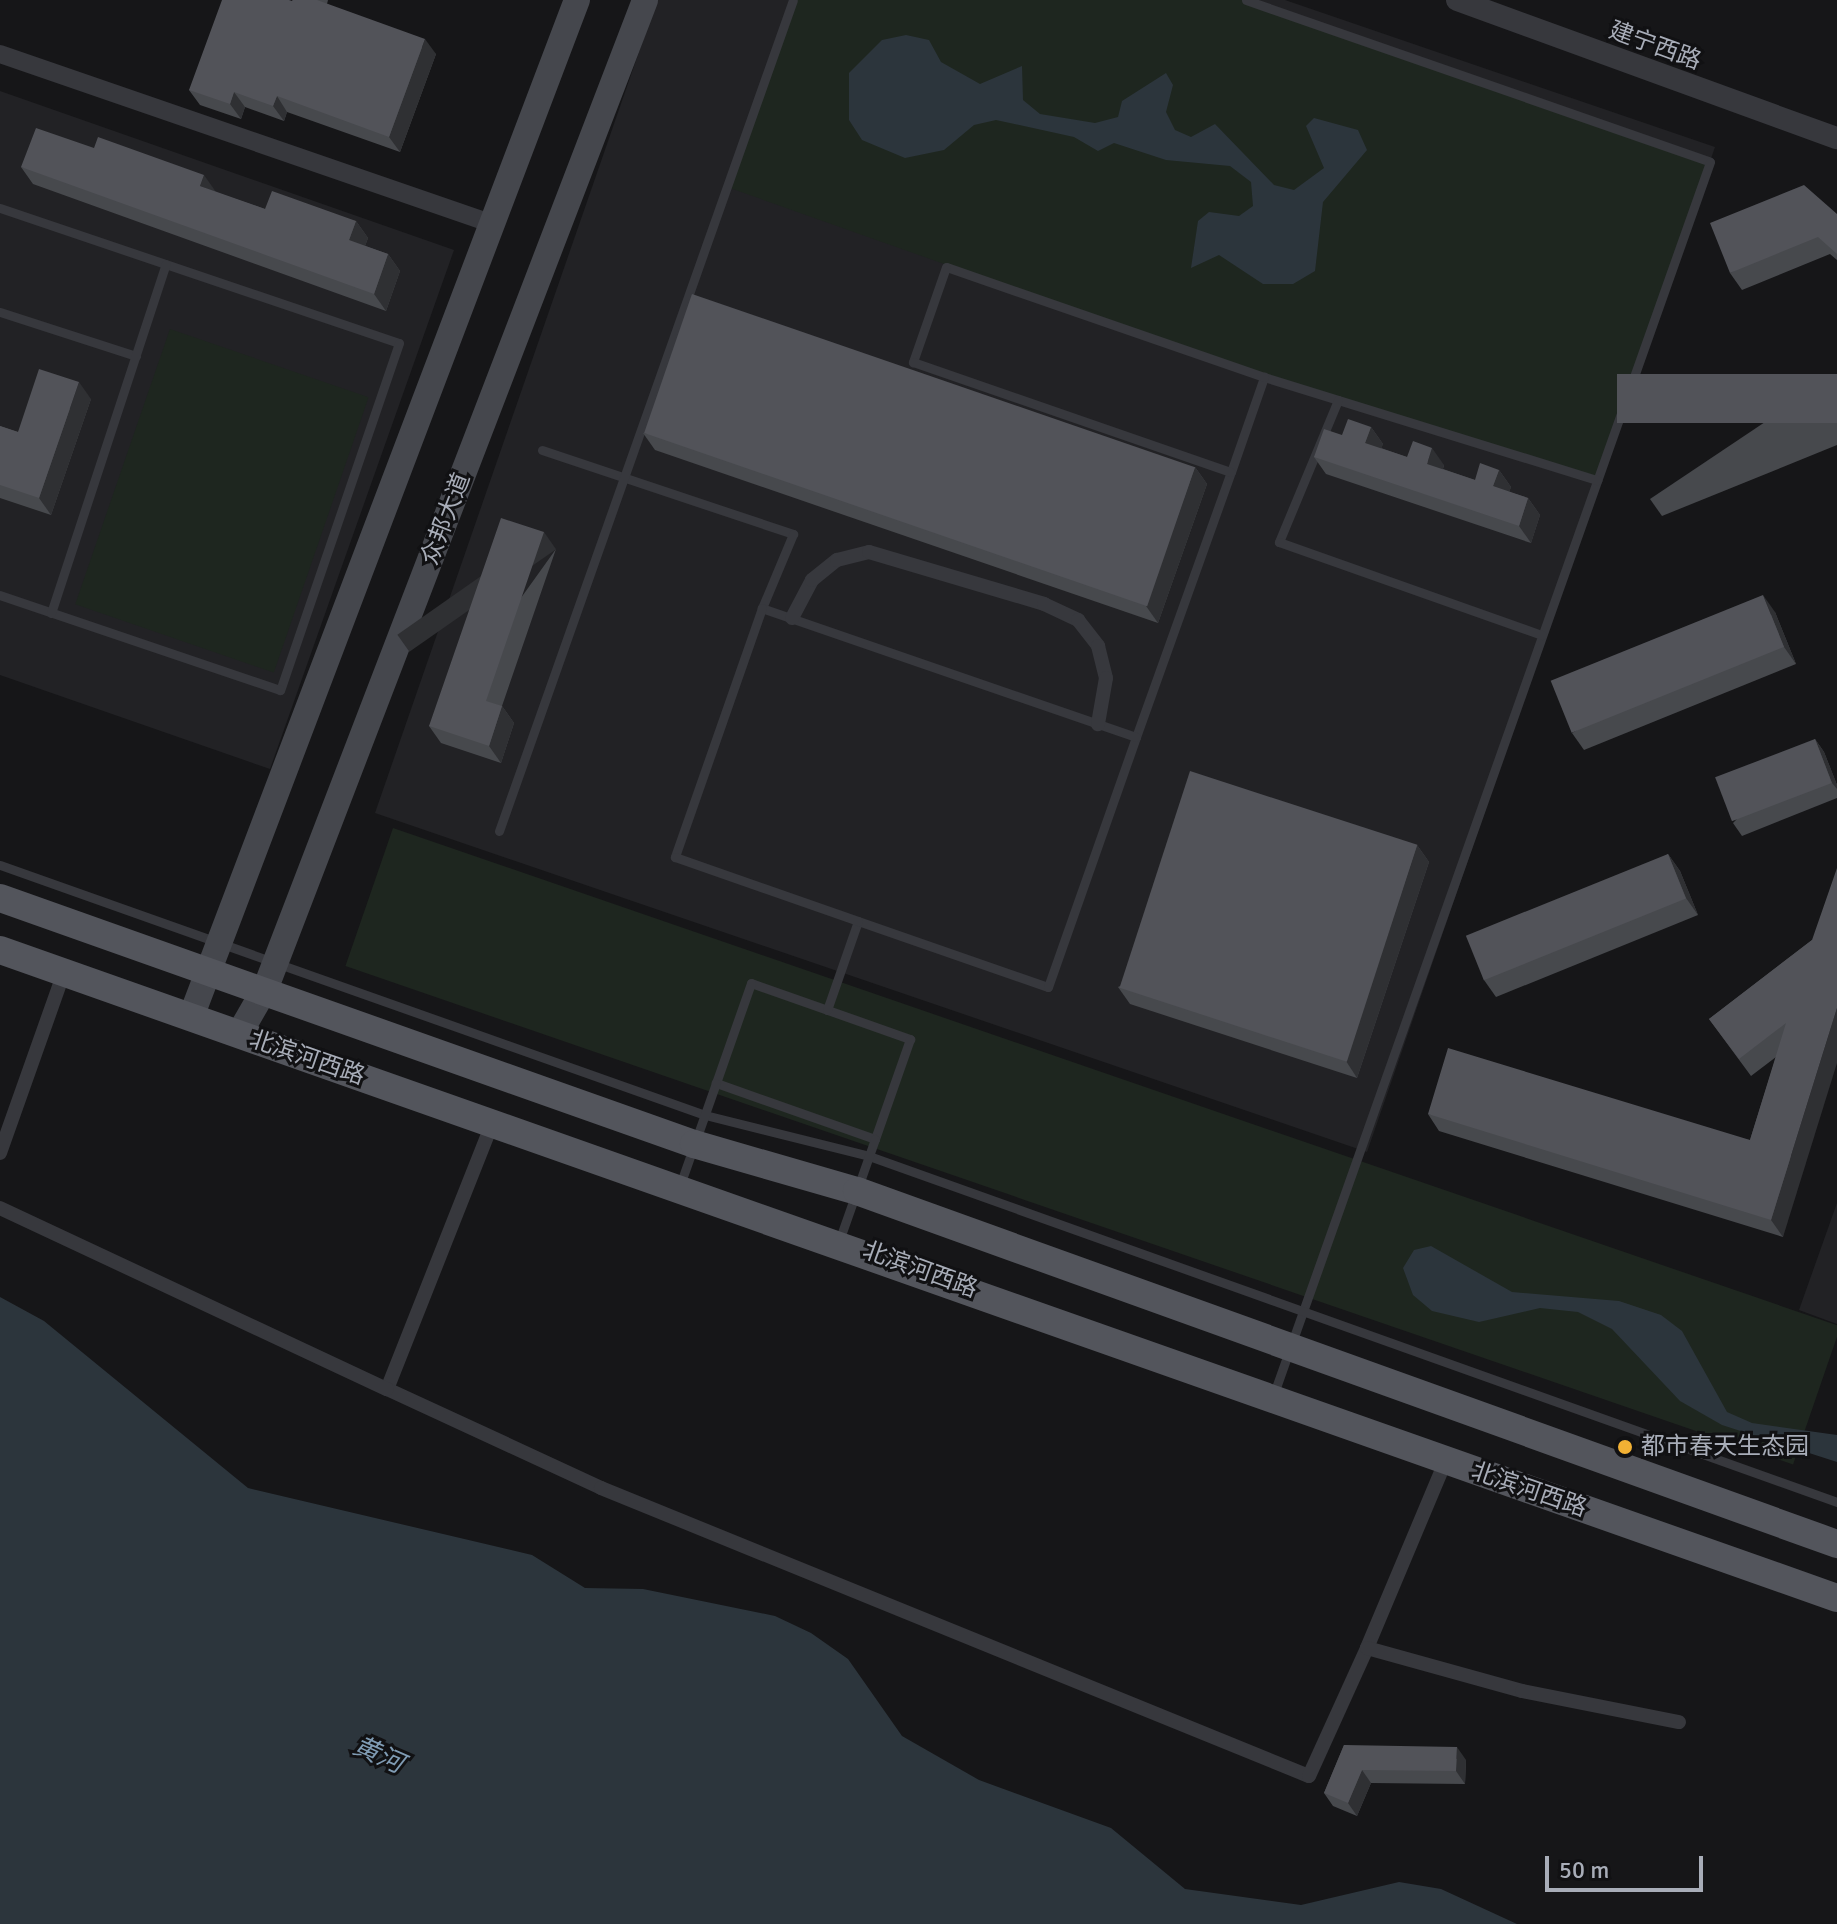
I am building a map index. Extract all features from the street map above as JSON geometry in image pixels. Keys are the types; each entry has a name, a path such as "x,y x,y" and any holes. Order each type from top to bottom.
{"main road":[{"path":"191,1017 577,0"},
{"name":"众邦大道","path":"239,1034 270,976 645,0"},
{"path":"0,898 217,955 694,1144 857,1191 1290,1350 1837,1544"},
{"name":"北滨河西路","path":"0,950 492,1124 839,1241 1272,1399 1837,1598"}],"street":[{"name":"建宁西路","path":"1457,0 1837,138"},
{"path":"0,54 493,224"},
{"path":"792,618 812,580 837,560 869,552 1044,604 1078,620 1098,646 1106,678 1098,724"},
{"path":"0,1153 64,972"},
{"path":"387,1389 492,1124"},
{"path":"0,1208 601,1488 1309,1776 1446,1460"},
{"path":"1367,1648 1522,1691 1679,1722"}],"lane":[{"path":"499,831 793,0"},
{"path":"1246,0 1710,162 1272,1399"},
{"path":"0,208 399,343 280,690 0,595"},
{"path":"51,613 166,264"},
{"path":"1231,472 913,362 946,267 1264,377 1597,480"},
{"path":"0,312 136,356"},
{"path":"542,450 793,534 762,608 675,857 1048,987 1264,377"},
{"path":"1338,400 1279,542 1542,635"},
{"path":"762,608 1136,737"},
{"path":"0,865 217,955"},
{"path":"827,1010 858,921"},
{"path":"270,976 705,1115 869,1156 1303,1314 1837,1502"},
{"path":"680,1185 751,983 910,1039 839,1241"},
{"path":"716,1083 875,1139"}],"shaded area":[{"path":"657,0 1285,0 1715,147 1367,1152 375,813"},
{"path":"793,0 1246,0 1710,162 1597,480 1198,354 727,187"},
{"path":"0,91 454,250 270,769 0,675"},
{"path":"170,329 369,397 274,673 75,604"},
{"path":"393,828 1837,1325 1837,1337 1793,1464 345,966"},
{"path":"1837,1203 1837,1324 1799,1310"}],"water":[{"path":"906,35 929,40 941,62 980,84 1022,66 1023,100 1040,114 1095,123 1118,117 1122,101 1166,73 1173,85 1166,112 1175,130 1191,137 1215,124 1274,185 1294,190 1324,168 1306,126 1314,118 1358,130 1367,150 1323,202 1315,271 1293,284 1263,284 1219,255 1191,268 1198,221 1209,212 1239,216 1253,206 1251,182 1230,166 1166,160 1114,143 1098,151 1074,137 996,120 974,125 944,150 905,158 862,140 849,120 849,73 882,40"},
{"path":"1431,1246 1512,1292 1619,1301 1661,1315 1682,1331 1727,1412 1752,1423 1837,1435 1837,1462 1722,1425 1680,1401 1612,1329 1578,1312 1540,1308 1479,1322 1432,1311 1413,1295 1403,1268 1414,1250"},
{"name":"黄河","path":"0,1297 44,1321 248,1488 532,1555 585,1588 643,1589 775,1616 811,1633 848,1659 902,1736 979,1780 1111,1828 1185,1889 1301,1905 1399,1882 1441,1889 1517,1924 0,1924"}],"building":[{"path":"222,0 317,0 425,39 389,137 277,96 273,106 234,92 230,104 189,90"},
{"path":"36,128 94,148 98,137 204,175 200,186 265,209 272,191 356,221 349,240 388,254 374,294 21,167"},
{"path":"1804,185 1837,214 1837,254 1818,237 1730,273 1710,223"},
{"path":"692,294 1195,467 1147,606 644,433"},
{"path":"39,369 79,382 39,498 0,485 0,426 18,432"},
{"path":"1617,374 1837,374 1837,423 1617,423"},
{"path":"1348,419 1371,427 1365,443 1407,457 1413,441 1432,448 1427,464 1475,480 1480,463 1499,470 1493,486 1528,498 1519,526 1314,457 1324,429 1342,435"},
{"path":"501,518 544,532 486,701 502,706 489,746 429,726"},
{"path":"1763,595 1784,647 1572,733 1551,681"},
{"path":"1815,739 1832,783 1732,821 1715,777"},
{"path":"1190,771 1417,845 1347,1062 1120,988"},
{"path":"1668,854 1686,899 1484,980 1466,936"},
{"path":"1837,868 1837,1008 1771,1220 1428,1114 1448,1048 1750,1140 1786,1023 1739,1059 1709,1019 1812,940"},
{"path":"1344,1745 1457,1747 1456,1771 1362,1770 1348,1803 1324,1793"}],"place":[{"name":"都市春天生态园","path":"1625,1447"}]}
